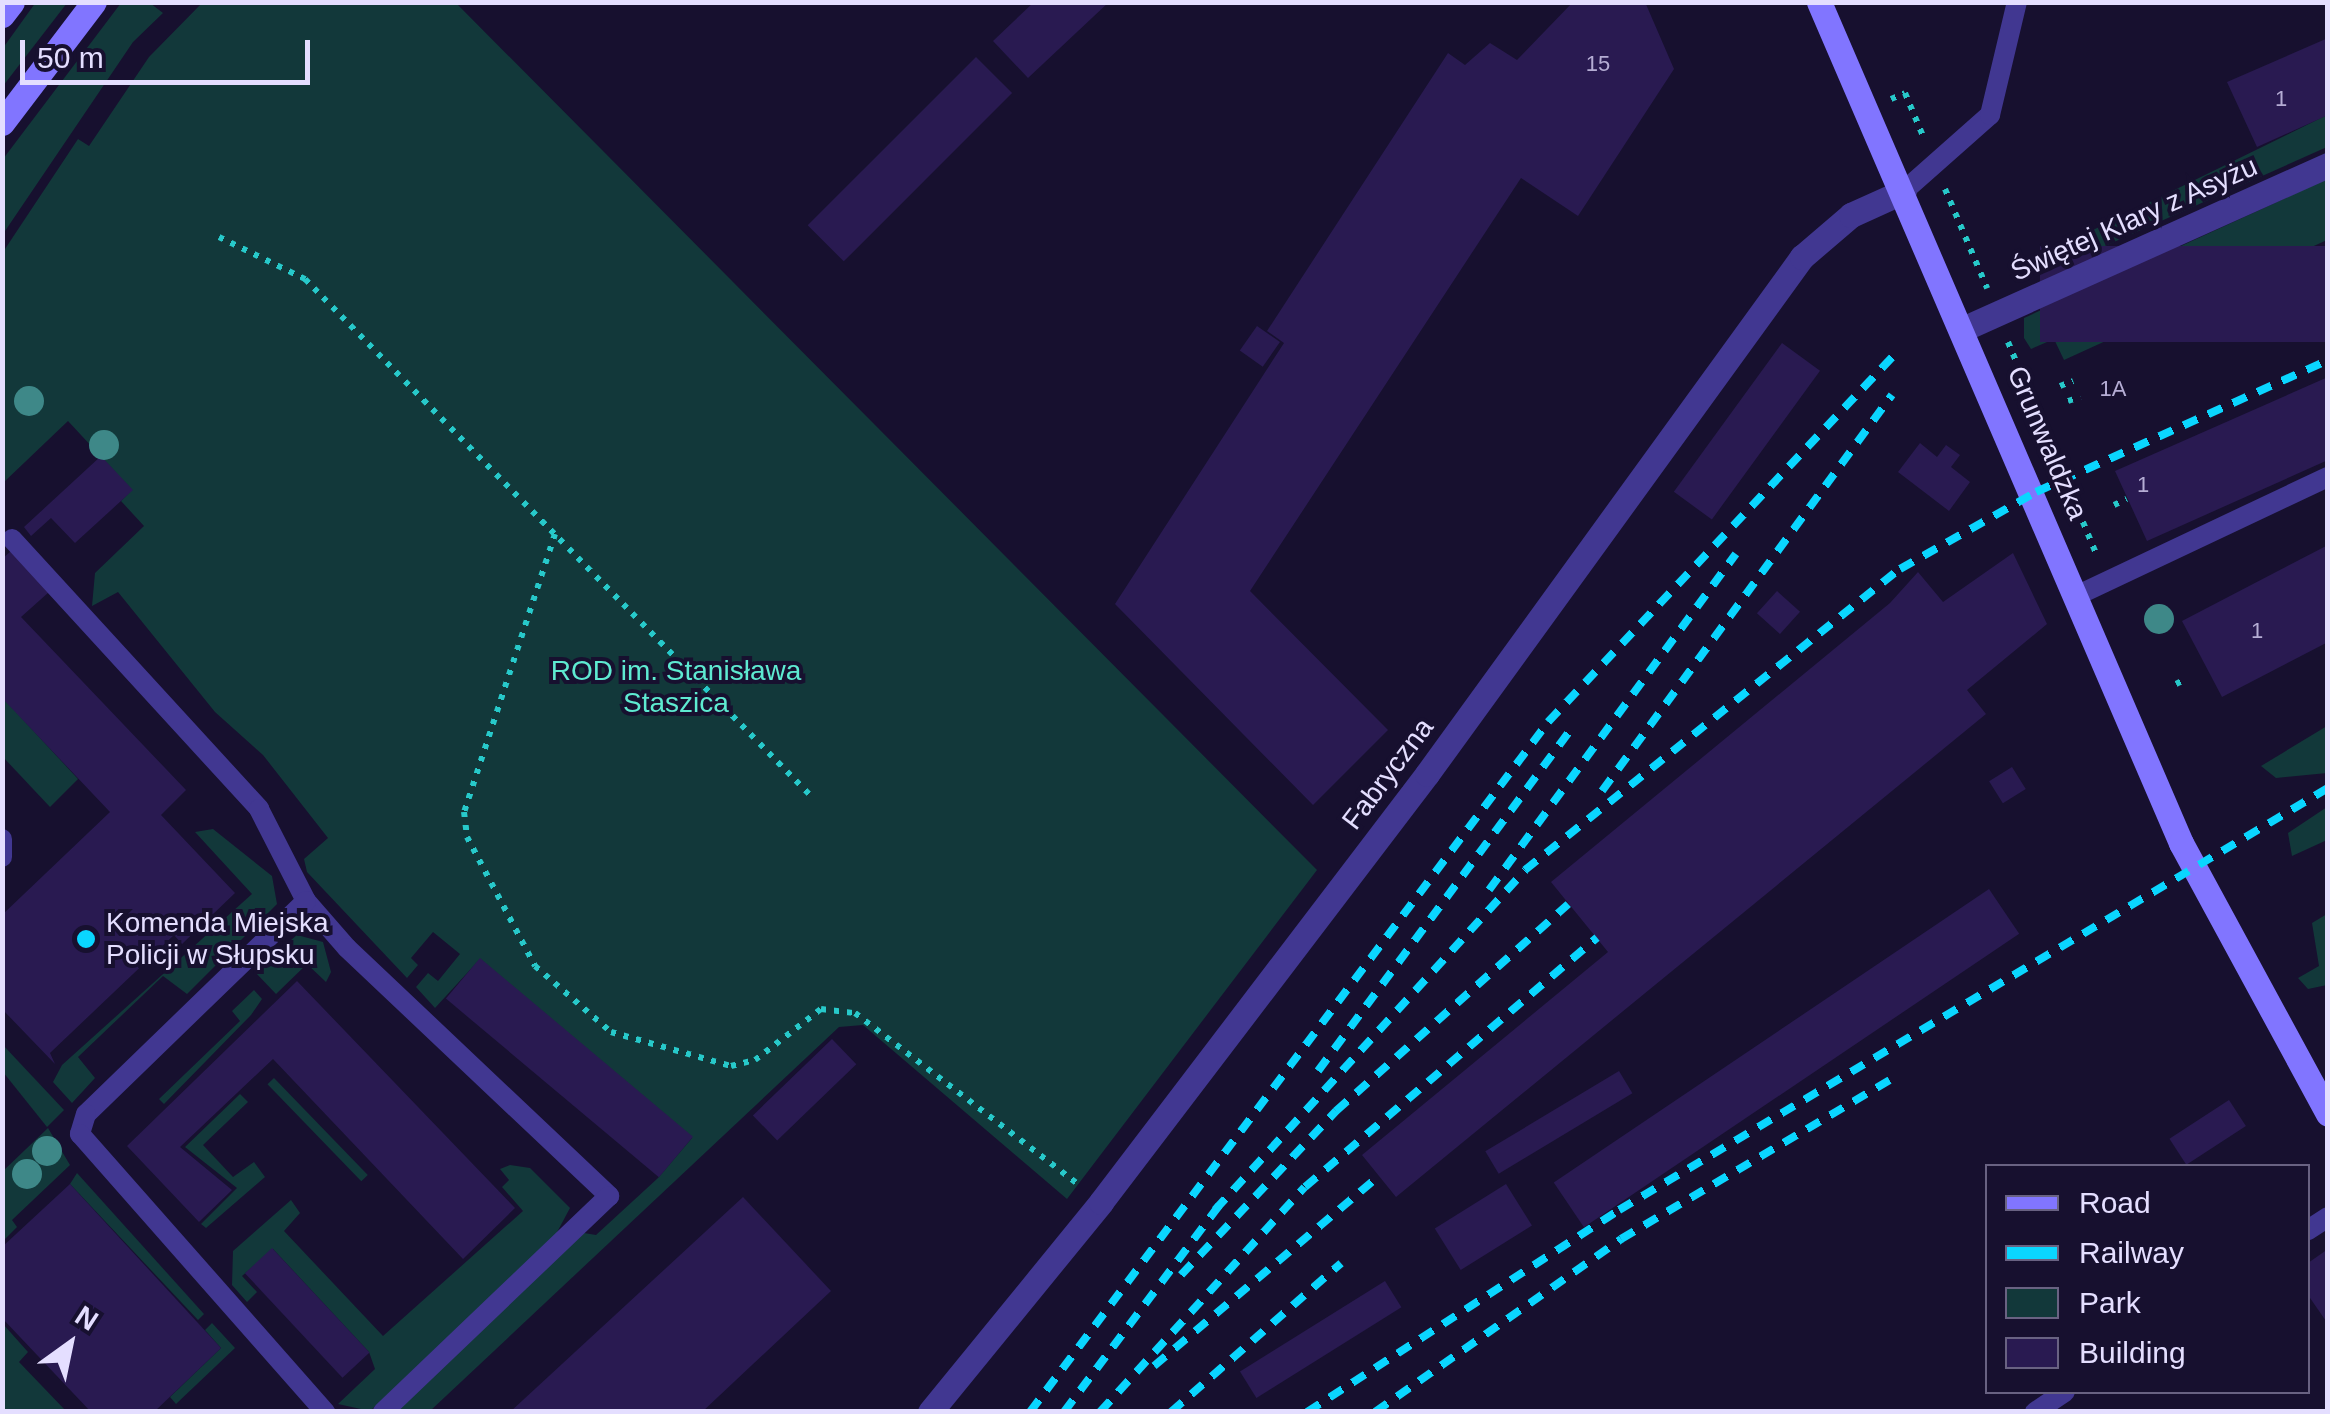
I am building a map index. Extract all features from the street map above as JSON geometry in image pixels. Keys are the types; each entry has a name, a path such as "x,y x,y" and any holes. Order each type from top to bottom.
{"street":[{"path":"2,15 12,2"},
{"path":"2,124 94,2"},
{"name":"Grunwaldzka","path":"1820,2 1965,328 2212,910 2328,1114"},
{"name":"Świętej Klary z Asyżu","path":"1965,328 2328,164"},
{"name":"Fabryczna","path":"930,1412 1102,1202 1427,774 1802,257 1850,216 1904,191"}],"lane":[{"path":"1904,191 1990,116 2017,2"},
{"path":"2078,595 2328,477"},
{"path":"12,539 258,809 306,902 609,1196 382,1412"},
{"path":"2,839 2,858"},
{"path":"306,902 86,1114 80,1129 325,1412"},
{"path":"2035,1412 2062,1394"}],"path":[{"path":"1899,96 1905,92 1917,122"},
{"path":"1949,199 1983,280"},
{"path":"218,237 304,279 810,795"},
{"path":"2011,347 2095,551"},
{"path":"2060,386 2072,381"},
{"path":"2068,401 2080,396"},
{"path":"2114,504 2127,499"},
{"path":"554,534 464,812 467,837 534,966 611,1032 731,1066 755,1060 822,1010 854,1013 1102,1202"},
{"path":"2176,684 2186,679"}],"green space":[{"path":"36,2 67,3 3,86 3,48"},
{"path":"121,3 150,3 163,13 133,42 3,234 3,159"},
{"name":"ROD im. Stanisława Staszica","path":"202,3 456,3 1317,870 1067,1199 863,1025 839,1027 430,1411 395,1411 584,1233 596,1235 658,1178 692,1138 480,959 435,1008 416,987 428,973 438,981 460,954 433,932 411,958 418,965 407,978 307,872 304,859 328,838 263,755 215,712 118,592 92,606 95,573 144,526 121,501 132,490 68,421 3,483 3,252 78,139 89,146 149,57"},
{"path":"2327,115 2327,147 2040,275 2044,254"},
{"path":"2327,179 2327,240 2064,360 2054,339 2031,349 2024,338 2024,318"},
{"path":"3,698 78,779 50,807 3,757"},
{"path":"2327,726 2327,773 2276,778 2261,766"},
{"path":"2327,807 2327,840 2292,856 2288,833"},
{"path":"213,829 272,876 277,904 187,994 163,976 78,1057 95,1078 72,1103 53,1082 62,1065 252,894 195,832"},
{"path":"2327,914 2327,985 2308,989 2298,978 2319,966 2312,923"},
{"path":"297,935 323,942 331,972 326,982 307,964 276,994 254,971"},
{"path":"254,990 262,999 251,1015 164,1104 159,1099 240,1021 232,1011"},
{"path":"3,1045 64,1110 47,1127 3,1072"},
{"path":"274,1078 368,1175 361,1181 268,1084"},
{"path":"240,1094 248,1102 203,1145 233,1177 254,1162 265,1177 206,1228 201,1224 237,1188 185,1147"},
{"path":"48,1128 70,1165 12,1220 17,1227 3,1241 3,1171"},
{"path":"510,1165 530,1168 570,1208 555,1236 370,1411 338,1404 375,1369 369,1352 273,1249 242,1276 257,1292 247,1302 232,1285 233,1251 291,1200 300,1213 284,1231 383,1336 523,1211 502,1187 509,1180 500,1169"},
{"path":"77,1173 204,1314 198,1320 70,1184"},
{"path":"212,1323 235,1348 176,1404 170,1397 221,1348 205,1330"},
{"path":"3,1324 28,1352 19,1362 66,1411 3,1411"}],"building":[{"path":"1034,2 1109,2 1028,78 993,41"},
{"path":"1573,2 1645,2 1674,69 1578,216 1521,178 1250,591 1388,730 1313,805 1115,604 1284,343 1267,331 1448,53 1465,65 1490,43 1517,60"},
{"path":"2328,38 2328,115 2257,147 2227,82"},
{"path":"976,57 1012,93 844,261 808,225"},
{"path":"2040,246 2328,246 2328,342 2040,342"},
{"path":"1257,326 1280,342 1263,367 1240,351"},
{"path":"1782,343 1820,371 1712,519 1674,492"},
{"path":"2328,377 2328,460 2147,541 2115,471"},
{"path":"1920,443 1937,457 1946,445 1960,455 1951,467 1970,482 1949,511 1898,472"},
{"path":"101,456 133,490 75,543 51,518 31,536 24,527"},
{"path":"2328,545 2328,642 2222,697 2182,621"},
{"name":"Komenda Miejska Policji w Słupsku","path":"11,551 49,592 21,617 186,790 161,815 235,893 182,944 174,935 50,1053 55,1064 2,1009 2,915 110,812 2,698 2,559"},
{"path":"2013,553 2047,624 1967,690 1986,714 1396,1197 1362,1155 1608,952 1551,882 1890,603 1918,572 1943,602"},
{"path":"1777,591 1800,612 1780,634 1757,613"},
{"path":"2012,767 2026,789 2003,803 1989,781"},
{"path":"1989,889 2019,934 1584,1227 1554,1183"},
{"path":"480,958 693,1137 659,1177 446,999"},
{"path":"297,981 515,1208 463,1259 273,1059 180,1147 232,1190 199,1222 127,1146"},
{"path":"832,1039 856,1064 777,1141 753,1115"},
{"path":"1619,1071 1632,1093 1499,1174 1485,1151"},
{"path":"2229,1100 2246,1126 2186,1164 2169,1139"},
{"path":"70,1184 221,1348 154,1412 91,1412 2,1318 2,1247"},
{"path":"1506,1184 1532,1226 1461,1270 1435,1229"},
{"path":"743,1197 831,1291 702,1412 510,1412"},
{"path":"272,1248 370,1353 342,1378 245,1273"},
{"path":"2328,1249 2328,1324 2310,1298 2310,1262"},
{"path":"1385,1281 1401,1307 1256,1398 1240,1372"}],"railway":[{"path":"1030,1412 1548,722 1898,351"},
{"path":"1215,1210 1525,870 1900,569 2036,492 2328,360"},
{"path":"1602,791 1892,395"},
{"path":"1489,890 1736,554"},
{"path":"1318,1071 1569,732"},
{"path":"1307,1412 1619,1210 2328,788"},
{"path":"1181,1275 1336,1111 1568,904"},
{"path":"1100,1412 1305,1187 1597,938"},
{"path":"1375,1412 1621,1239 1890,1080"},
{"path":"1154,1366 1379,1176"},
{"path":"1064,1412 1223,1200"},
{"path":"1171,1412 1341,1263"}],"place":[{"name":"Komenda Miejska Policji w Słupsku","path":"86,939"}]}
